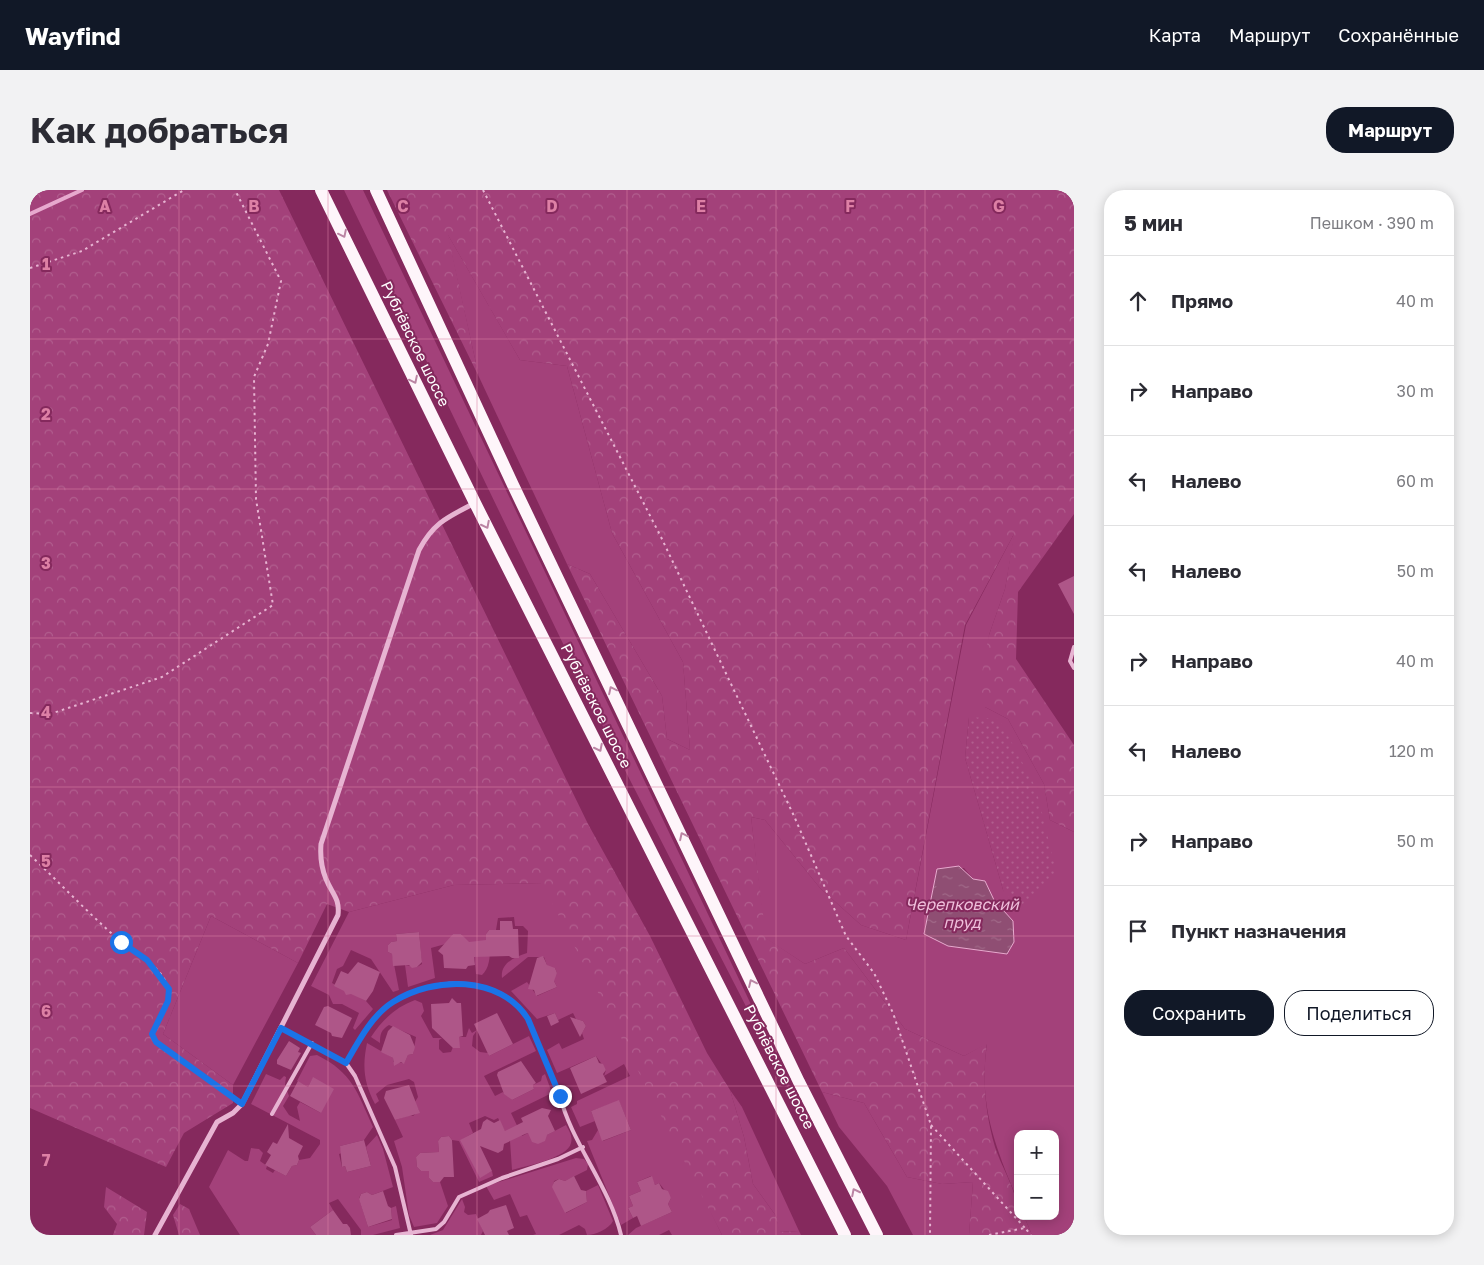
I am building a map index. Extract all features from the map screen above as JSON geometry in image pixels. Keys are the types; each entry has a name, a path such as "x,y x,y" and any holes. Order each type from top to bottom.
{"main road":[{"name":"Рублёвское шоссе","path":"321,190 475,503 845,1235"},
{"name":"Рублёвское шоссе","path":"376,190 513,485 799,1082 877,1235"}],"street":[{"path":"155,1235 217,1122 233,1113 242,1104 338,915 339,904 326,880 320,860 321,844 419,550 428,533 443,520 475,503"}],"lane":[{"path":"1074,647 1070,661 1074,668"},
{"path":"346,1063 368,1027 392,1002 433,987 475,984 489,988 512,1000 528,1019 560,1096 563,1110 610,1204 621,1235"},
{"path":"281,1028 346,1063 355,1076 388,1147 395,1167 411,1234"},
{"path":"272,1114 312,1043"},
{"path":"396,1235 436,1229 444,1222 458,1197 502,1178 558,1160 583,1147"}],"path":[{"path":"30,268 82,251 184,190"},
{"path":"30,713 50,714 162,677 273,604 256,499 254,377 268,344 281,281 235,190"},
{"path":"483,190 661,537 794,816 846,936 874,973 893,1013 931,1125 930,1235"},
{"path":"30,855 121,942 147,960 163,978 169,989 168,1001 152,1034 156,1042 242,1104"},
{"path":"931,1125 1031,1235"},
{"path":"988,1235 1025,1228"}],"green space":[{"path":"30,190 279,190 588,824 650,936 707,1053 730,1090 744,1137 753,1184 776,1216 780,1232 799,1231 801,1235 722,1235 542,883 454,885 349,912 327,904 298,963 211,916 163,1034 233,1085 233,1103 184,1133 166,1167 30,1108"},
{"path":"344,190 363,190 797,1101 795,1102 611,743"},
{"path":"387,190 1074,190 1074,514 1018,592 1016,659 1074,745 1074,832 1050,820 1044,784 1008,719 985,707 980,683 989,635 1005,589 1014,534 965,625 906,940 861,925 820,888 765,820 751,817 766,938 805,964 844,948 905,1029 964,1056 987,1043 985,1082 987,1108 995,1147 1014,1193 1014,1220 1026,1220 1032,1235 969,1235 973,1182 942,1184 907,1177 864,1103 822,1092 567,564 590,574 662,696 667,739 690,750 683,662 612,533 567,366 520,360 448,235 479,377"},
{"path":"447,233 520,360 567,366 612,533 683,662 690,750 667,739 662,696 590,574 567,564 479,377"},
{"path":"1015,532 1005,589 989,635 985,707 1008,719 1044,784 1050,820 1074,832 1074,1235 1032,1235 1026,1220 1059,1220 1059,1130 1014,1130 1014,1191 1002,1162 987,1106 985,1066 987,1044 964,1056 905,1029 844,948 805,964 765,938 751,817 765,820 820,888 861,925 906,940 966,625","holes":["969,717 1004,893 965,758","964,868 973,879 985,881 994,900 1013,921 936,882 938,869"]},
{"path":"969,717 999,719 1036,788 1057,875 1021,906 1004,893 965,758"},
{"path":"543,883 722,1235 672,1235 669,1230 659,1235 628,1235 636,1228 672,1212 668,1204 671,1198 659,1183 655,1185 651,1176 637,1182 641,1191 629,1196 633,1206 628,1208 633,1218 621,1225 587,1141 592,1140 598,1130 603,1141 631,1130 619,1101 591,1111 595,1121 580,1127 571,1107 577,1104 577,1101 630,1076 624,1064 604,1076 606,1070 596,1056 557,1073 547,1050 559,1043 562,1049 584,1039 582,1033 586,1026 583,1021 576,1019 573,1013 558,1020 555,1013 537,1019 511,991 527,982 537,996 557,987 553,979 557,973 555,968 548,968 544,957 528,957 502,978 503,968 509,961 527,953 528,931 523,926 515,926 514,917 498,918 496,930 489,930 486,934 486,938 490,941 490,954 487,968 482,975 476,974 473,942 467,942 461,934 453,934 449,943 431,948 435,978 408,987 405,965 417,967 422,964 419,932 396,934 397,941 391,942 388,945 388,952 392,954 399,990 393,992 371,959 351,950 343,966 337,969 332,983 366,1001 373,1009 355,1030 353,1028 359,1013 342,1004 333,1004 329,995 311,986 349,912 454,885"},
{"path":"211,916 298,963 233,1085 163,1034"},
{"path":"415,1000 422,1003 424,1011 421,1016 433,1038 442,1038 439,1040 439,1049 443,1053 451,1052 457,1037 466,1037 469,1028 472,1033 477,1030 473,1036 472,1046 480,1052 488,1053 489,1056 529,1036 536,1051 484,1076 495,1096 503,1092 512,1100 534,1089 533,1085 541,1081 542,1076 545,1074 552,1093 511,1113 522,1136 528,1133 547,1135 566,1125 571,1143 568,1148 555,1157 512,1170 510,1141 498,1118 494,1120 485,1116 469,1123 473,1133 461,1140 480,1177 492,1171 493,1176 479,1182 459,1141 452,1140 449,1136 441,1137 438,1141 439,1152 420,1153 416,1157 417,1167 421,1171 429,1171 429,1178 433,1182 440,1182 448,1206 437,1223 414,1227 409,1215 402,1167 394,1141 403,1137 395,1120 410,1115 413,1116 419,1111 415,1102 418,1097 414,1082 409,1079 387,1085 376,1094 379,1101 375,1104 368,1089 364,1067 367,1043 393,1058 393,1062 404,1063 408,1055 413,1054 416,1037 389,1025 382,1032 380,1043 371,1037 390,1015 402,1006"},
{"path":"317,1055 339,1069 346,1076 358,1094 373,1127 364,1140 340,1146 342,1153 339,1154 342,1167 345,1166 347,1172 371,1166 366,1147 377,1135 383,1149 393,1187 372,1195 367,1192 361,1194 359,1198 368,1227 392,1220 391,1208 396,1206 400,1228 373,1235 361,1235 361,1230 338,1199 329,1203 333,1210 310,1227 316,1235 240,1235 209,1187 228,1150 248,1161 251,1148 259,1149 263,1153 260,1161 267,1166 266,1169 273,1173 275,1170 286,1176 292,1166 297,1165 299,1160 310,1158 320,1144 320,1140 251,1104 266,1074 280,1080 284,1076 286,1077 285,1085 289,1096 283,1106 289,1115 300,1121 297,1107 300,1102 321,1113 313,1078 308,1087 297,1081 310,1056"},
{"path":"730,1090 742,1107 799,1231 779,1232 776,1216 753,1184 744,1137"},
{"path":"822,1092 864,1103 907,1177 942,1184 973,1182 969,1235 913,1235 887,1186 839,1127"},
{"path":"576,1158 584,1159 588,1164 587,1170 565,1181 559,1179 554,1181 553,1187 566,1213 587,1202 586,1191 598,1185 613,1221 605,1229 594,1234 587,1235 585,1229 579,1225 559,1235 533,1235 536,1234 527,1215 520,1217 510,1194 494,1200 486,1186"},
{"path":"106,1187 147,1212 144,1235 113,1235 117,1224 104,1207"},
{"path":"462,1199 465,1207 464,1212 468,1215 476,1214 483,1231 481,1235 430,1235 443,1230"},
{"path":"180,1204 189,1209 200,1235 179,1235 173,1215"}],"water":[{"name":"Черепковский пруд","path":"959,866 973,879 985,881 994,900 1013,921 1014,942 1007,954 948,946 924,934 937,869"}],"building":[{"path":"1074,576 1074,614 1058,584"},
{"path":"500,921 512,921 513,929 518,929 519,958 509,956 474,957 475,965 468,966 466,969 444,968 443,955 438,951 453,934 461,934 469,942 486,940 486,934 489,930 500,930"},
{"path":"419,932 422,962 417,967 412,968 409,965 393,966 392,954 388,952 388,945 391,942 397,941 396,934"},
{"path":"543,956 547,965 555,968 557,973 554,981 557,987 536,996 534,990 528,989 537,958"},
{"path":"358,962 380,972 373,991 366,1001 351,994 346,995 344,991 334,986 341,971 348,974"},
{"path":"452,998 457,1003 461,1003 463,1036 459,1037 460,1048 453,1048 432,1028 431,1004 449,1003"},
{"path":"328,1006 352,1018 342,1038 332,1036 331,1033 315,1025 324,1007"},
{"path":"497,1013 513,1044 489,1056 474,1024"},
{"path":"555,1013 559,1022 551,1026 547,1016"},
{"path":"570,1017 583,1021 586,1026 580,1037"},
{"path":"393,1026 410,1035 415,1047 413,1054 408,1055 404,1064 401,1062 394,1066 393,1058 381,1052 388,1031"},
{"path":"289,1041 300,1048 298,1052 301,1053 291,1070 277,1064 277,1060"},
{"path":"596,1056 599,1063 603,1064 606,1070 603,1074 607,1082 581,1094 570,1068"},
{"path":"521,1061 536,1083 533,1085 534,1089 512,1100 504,1094 497,1075 498,1072"},
{"path":"313,1077 334,1089 321,1113 290,1096 298,1081 308,1087"},
{"path":"409,1085 420,1113 395,1120 384,1098 386,1091"},
{"path":"619,1100 631,1130 602,1141 591,1111"},
{"path":"542,1108 551,1110 548,1116 555,1131 547,1135 545,1141 538,1144 532,1142 528,1133 525,1134 504,1144 503,1150 498,1153 480,1146 492,1171 480,1178 460,1140 481,1129 483,1122 487,1119 494,1123 500,1120 505,1131 523,1122 521,1118"},
{"path":"288,1124 289,1138 303,1146 298,1156 297,1165 292,1166 286,1176 265,1165 271,1155 267,1152 273,1142 277,1144"},
{"path":"449,1136 452,1140 454,1177 444,1177 440,1182 433,1182 429,1178 429,1171 421,1171 417,1167 416,1157 420,1153 439,1152 438,1141 441,1137"},
{"path":"364,1140 371,1166 347,1172 345,1166 342,1167 340,1146"},
{"path":"574,1176 581,1190 586,1191 587,1202 565,1213 552,1187 554,1182 559,1179 565,1181"},
{"path":"652,1176 655,1185 659,1183 662,1189 668,1191 671,1198 668,1204 672,1212 641,1226 637,1216 633,1218 628,1208 633,1206 629,1196 641,1191 637,1182"},
{"path":"383,1191 388,1206 391,1208 392,1219 368,1227 359,1199 361,1194 367,1192 372,1195"},
{"path":"506,1205 514,1228 507,1231 509,1235 485,1235 477,1219 490,1210"},
{"path":"333,1210 343,1224 347,1224 350,1228 351,1235 316,1235 310,1227"}],"waterway":[{"path":"30,214 82,190"}],"route":[{"path":"121,942 147,960 163,978 169,989 168,1001 152,1034 156,1042 242,1104 281,1028 346,1063 368,1027 392,1002 413,992 457,984 475,984 489,988 502,993 521,1008 528,1019 560,1096"}]}
